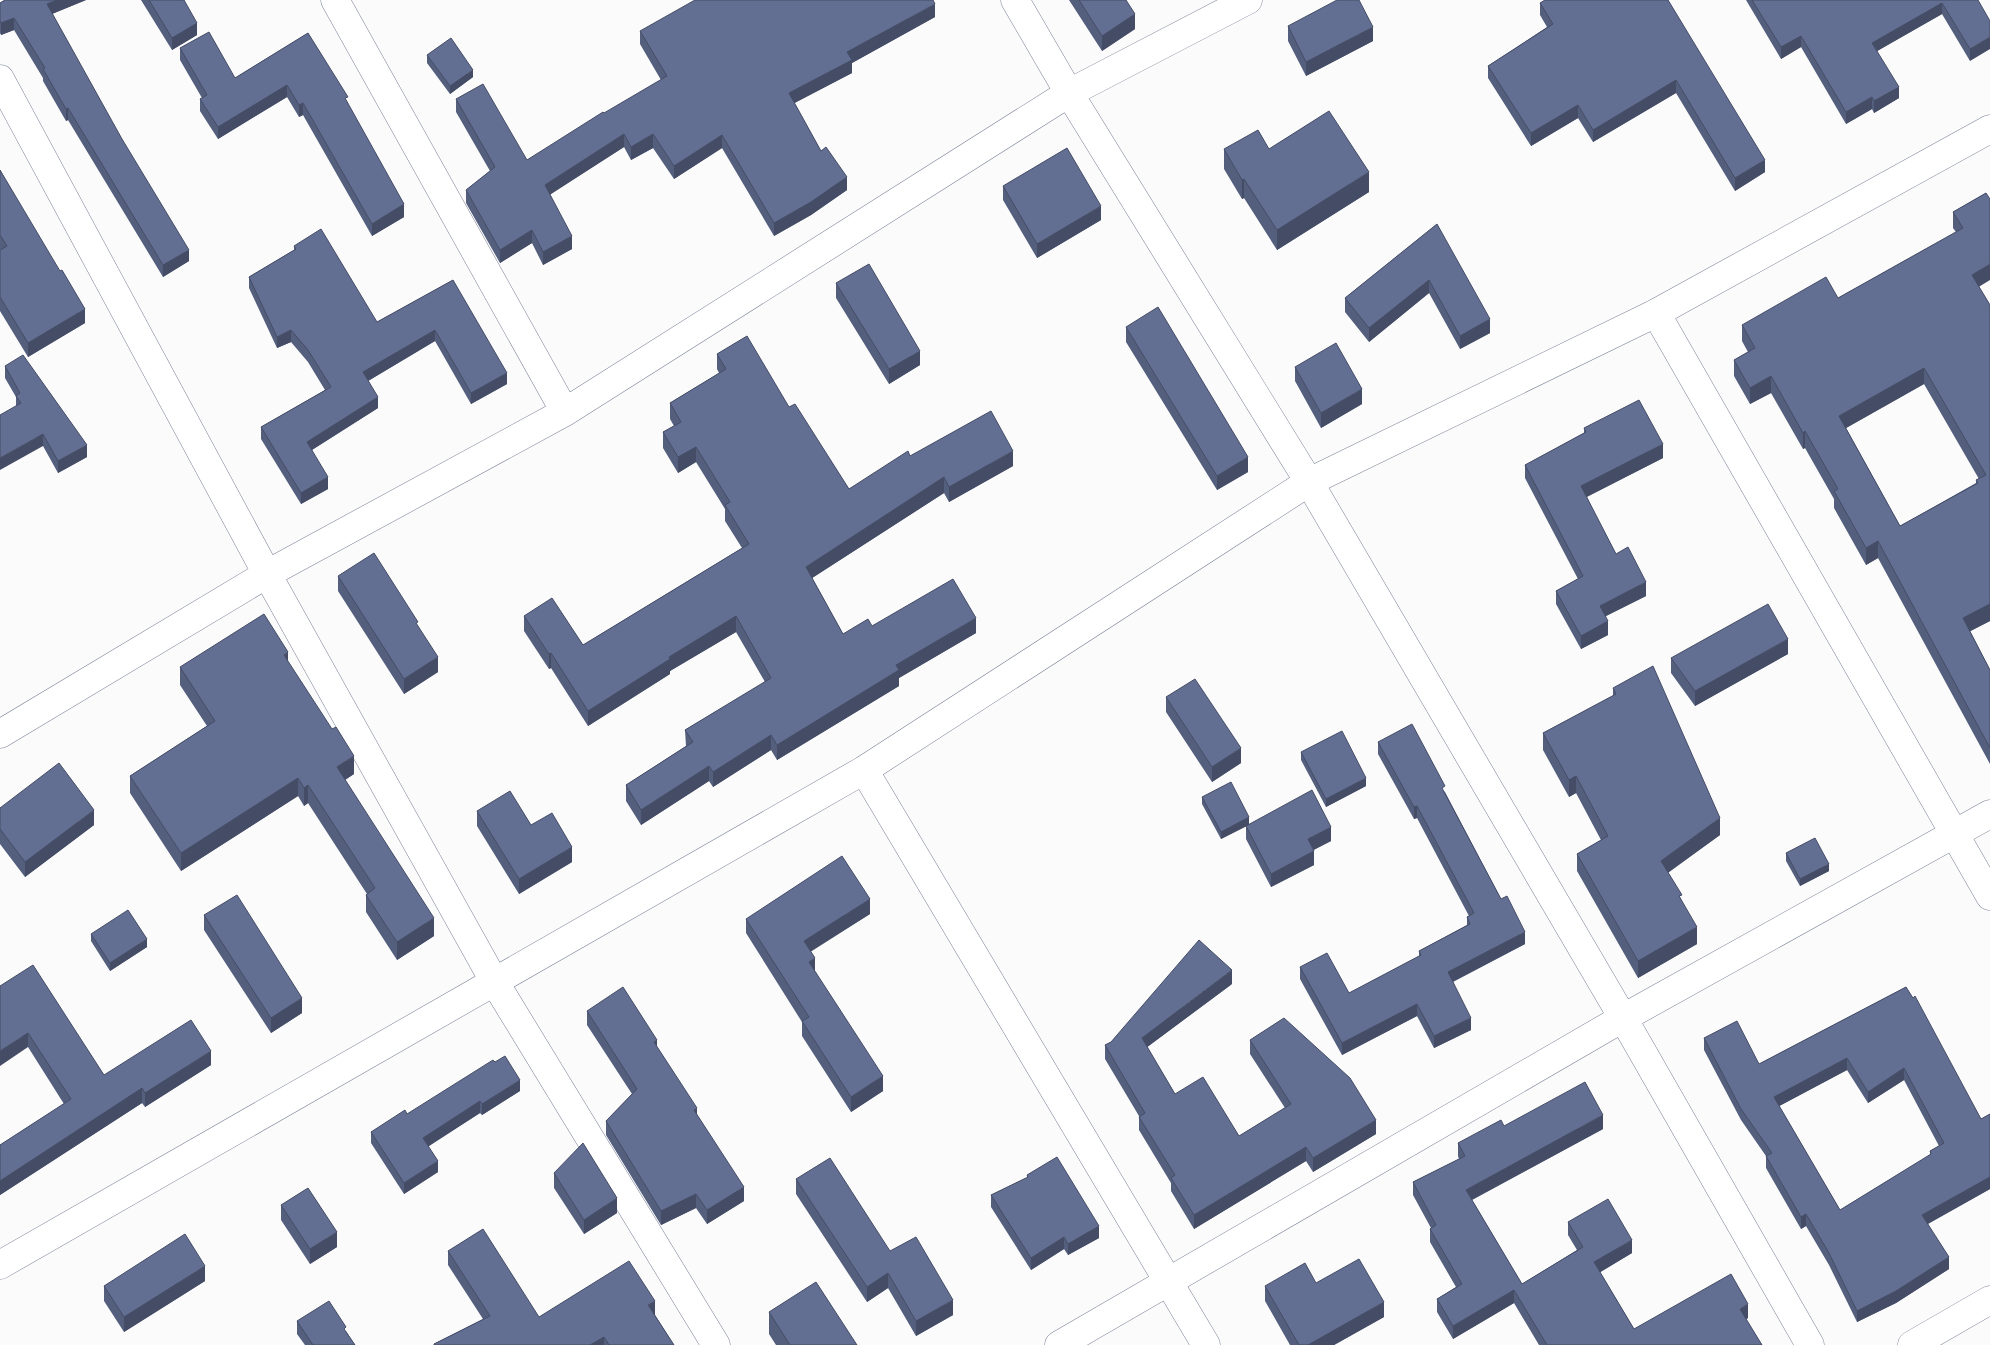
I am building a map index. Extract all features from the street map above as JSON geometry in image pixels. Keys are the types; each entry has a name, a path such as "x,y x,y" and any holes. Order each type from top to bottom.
{"street":[{"path":"1015,0 1069,93 1309,482 1623,1018 1810,1345"},
{"path":"0,734 267,574 565,412 1069,93 1248,0"},
{"path":"345,4 565,412"},
{"path":"0,79 267,574 494,982 716,1345"},
{"path":"0,1265 864,770 1309,482 1656,313 1990,129"},
{"path":"1656,313 1990,896"},
{"path":"864,770 1206,1345"},
{"path":"1059,1345 1623,1018 1990,814"},
{"path":"1912,1345 1990,1300"}],"building":[{"path":"5,0 57,0 47,4 122,139 189,250 163,265 68,108 66,109 43,69 45,68 14,18 1,23 0,3"},
{"path":"149,0 184,0 197,23 172,38"},
{"path":"695,0 933,0 935,4 847,52 852,60 789,93 821,151 826,147 847,177 811,202 774,223 722,135 674,166 653,134 631,147 624,134 545,185 572,236 543,252 532,230 500,250 466,190 495,167 456,99 483,84 527,160 603,112 667,76 640,31"},
{"path":"1079,0 1126,0 1135,14 1102,36"},
{"path":"1337,0 1359,0 1373,27 1306,62 1288,26"},
{"path":"1545,0 1668,0 1765,160 1735,178 1676,80 1593,130 1578,105 1531,133 1488,66 1553,24 1540,3"},
{"path":"1752,0 1978,0 1990,21 1990,37 1970,49 1942,3 1872,43 1899,87 1874,101 1872,97 1846,112 1801,36 1781,47"},
{"path":"209,32 235,78 308,33 348,97 345,98 404,204 372,224 303,103 299,105 287,85 218,127 200,99 207,95 180,48"},
{"path":"451,38 473,70 450,86 427,55"},
{"path":"1329,111 1369,172 1277,230 1244,179 1242,180 1224,149 1258,130 1269,149"},
{"path":"1067,148 1101,206 1037,244 1003,186"},
{"path":"0,170 60,271 62,270 85,309 28,343 0,297 0,250 7,246 0,235"},
{"path":"1986,193 1990,199 1990,264 1972,275 1990,305 1990,604 1963,618 1990,670 1990,748 1878,541 1866,548 1834,491 1838,489 1805,431 1803,433 1771,376 1750,388 1734,360 1755,348 1742,325 1826,277 1838,298 1963,228 1953,212","holes":["1924,368 1986,475 1976,480 1978,483 1900,526 1839,416"]},
{"path":"1437,224 1490,319 1460,336 1429,280 1369,328 1345,298"},
{"path":"321,229 377,322 453,280 507,373 471,393 435,330 363,372 378,397 307,442 328,477 301,493 261,427 331,387 308,350 291,330 277,337 249,277 296,249 294,246"},
{"path":"869,264 920,351 889,369 836,283"},
{"path":"1158,307 1248,457 1217,476 1126,327"},
{"path":"747,336 789,407 795,404 849,489 908,451 910,456 991,411 1013,451 949,487 944,477 806,567 843,634 868,619 872,626 953,579 976,618 896,665 899,670 777,745 771,735 713,772 709,766 641,810 626,785 693,742 685,730 771,678 736,616 669,657 670,659 588,711 551,653 549,654 524,616 552,598 583,645 749,544 725,505 730,502 696,447 678,457 663,432 681,422 670,403 726,369 717,354"},
{"path":"1336,343 1362,389 1321,413 1295,367"},
{"path":"23,355 87,445 58,461 43,434 0,458 0,415 21,403 16,396 20,393 5,366"},
{"path":"1639,400 1663,444 1581,486 1616,554 1628,547 1646,582 1600,606 1608,621 1581,636 1556,591 1583,576 1525,465 1586,432 1584,428"},
{"path":"374,553 438,657 404,679 338,576"},
{"path":"1768,604 1788,639 1695,691 1671,658"},
{"path":"264,614 288,652 284,655 332,729 336,727 354,756 337,767 434,918 397,942 366,895 375,888 308,785 304,788 298,778 181,853 130,776 215,721 180,667"},
{"path":"1653,666 1720,818 1661,861 1682,895 1679,896 1697,927 1638,961 1577,854 1608,836 1576,776 1569,780 1543,733 1616,694 1613,688"},
{"path":"1195,679 1241,748 1212,767 1166,697"},
{"path":"1412,724 1445,786 1442,788 1501,899 1507,896 1525,932 1448,972 1471,1018 1434,1036 1417,1004 1342,1043 1300,967 1327,953 1349,993 1421,955 1419,951 1470,924 1467,917 1474,913 1417,806 1414,807 1378,742"},
{"path":"1342,731 1366,778 1326,799 1301,752"},
{"path":"59,763 94,810 25,862 0,829 0,808"},
{"path":"1231,782 1249,817 1221,832 1202,797"},
{"path":"1312,790 1331,827 1308,839 1314,851 1271,874 1246,826"},
{"path":"510,791 531,825 552,813 572,847 519,879 477,811"},
{"path":"1815,838 1829,864 1800,879 1786,853"},
{"path":"842,856 870,899 804,941 815,958 809,962 883,1076 851,1097 802,1021 809,1017 746,919"},
{"path":"237,895 302,998 271,1018 204,915"},
{"path":"128,910 147,939 110,963 91,934"},
{"path":"1199,940 1232,970 1142,1038 1175,1094 1203,1077 1239,1136 1291,1104 1250,1040 1284,1018 1350,1078 1376,1120 1313,1158 1306,1147 1194,1215 1171,1178 1175,1175 1139,1117 1145,1113 1105,1045 1111,1042"},
{"path":"33,965 104,1075 191,1020 211,1051 145,1093 142,1088 0,1181 0,1145 71,1099 28,1033 0,1051 0,986"},
{"path":"623,987 657,1040 654,1042 697,1108 694,1110 744,1187 707,1210 696,1194 661,1211 606,1121 637,1089 587,1011"},
{"path":"1906,987 1913,998 1915,996 1981,1119 1990,1114 1990,1177 1922,1215 1949,1257 1896,1291 1857,1311 1829,1253 1806,1214 1801,1217 1766,1156 1772,1153 1741,1109 1704,1038 1737,1021 1759,1064","holes":["1847,1058 1868,1092 1904,1068 1944,1143 1930,1151 1931,1154 1840,1210 1774,1097"]},
{"path":"505,1056 520,1080 482,1104 480,1101 423,1138 438,1161 404,1183 371,1132 405,1110 407,1114 493,1060 495,1062"},
{"path":"1585,1082 1603,1115 1466,1190 1522,1284 1583,1247 1568,1222 1608,1199 1632,1240 1594,1262 1634,1329 1731,1274 1748,1304 1740,1309 1762,1345 1547,1345 1514,1290 1453,1326 1437,1299 1462,1284 1430,1229 1436,1225 1413,1182 1465,1156 1458,1143 1501,1120 1504,1126"},
{"path":"583,1143 617,1198 584,1220 554,1173"},
{"path":"1057,1157 1099,1226 1068,1244 1064,1237 1031,1258 991,1195 1028,1177 1027,1175"},
{"path":"830,1158 890,1251 916,1237 953,1300 916,1321 888,1273 867,1287 796,1179"},
{"path":"308,1188 337,1232 310,1249 281,1205"},
{"path":"483,1229 539,1317 629,1261 655,1301 648,1305 674,1345 609,1345 604,1337 590,1345 434,1345 490,1316 448,1251"},
{"path":"185,1234 205,1266 124,1317 104,1286"},
{"path":"1359,1259 1384,1302 1308,1345 1299,1345 1265,1286 1305,1263 1316,1283"},
{"path":"816,1282 857,1345 790,1345 769,1312"},
{"path":"329,1301 355,1345 313,1345 297,1321"}]}
